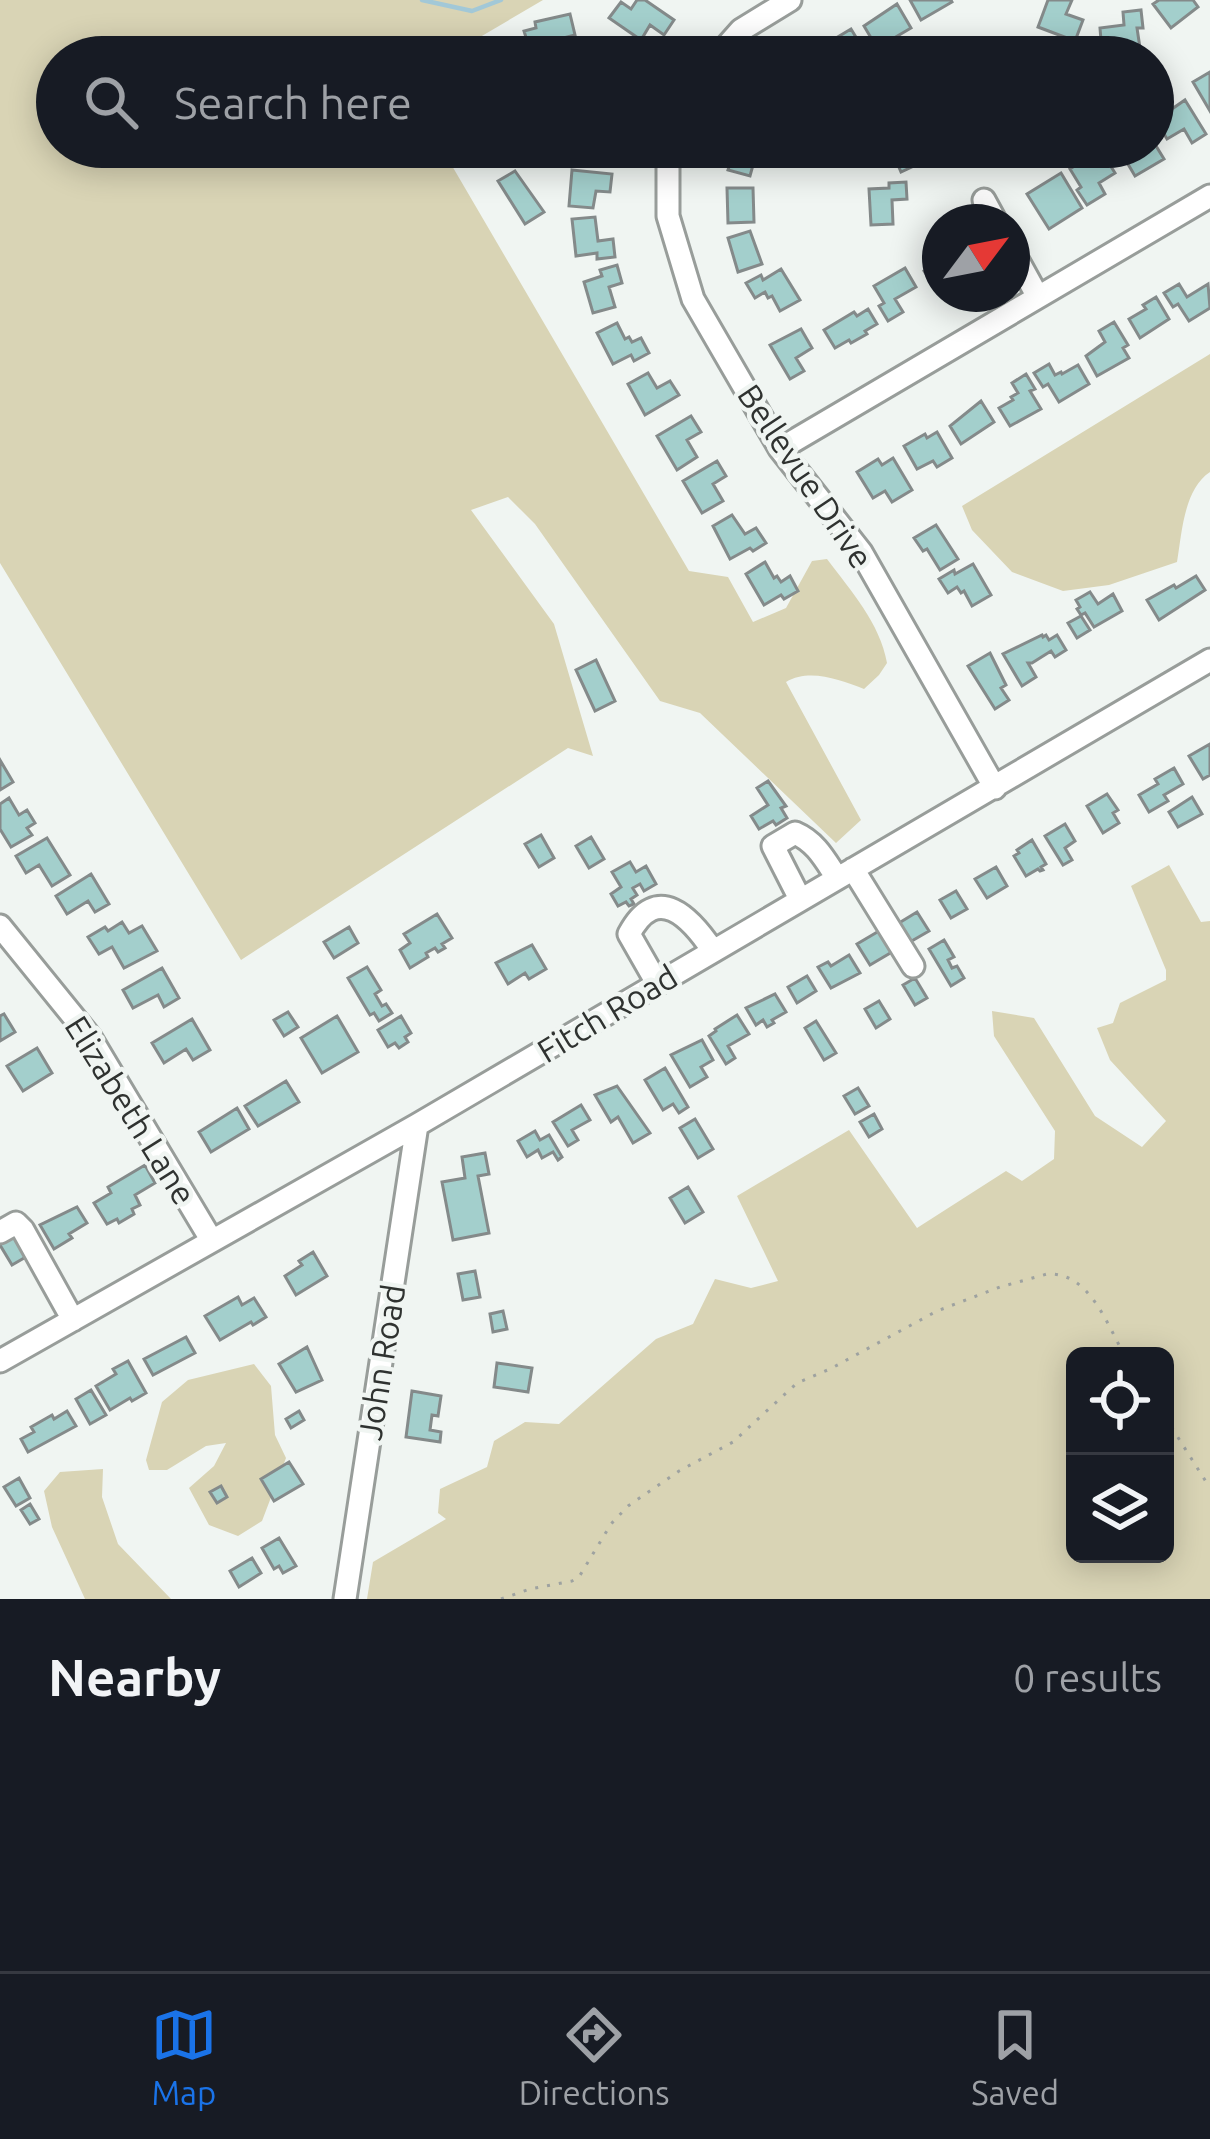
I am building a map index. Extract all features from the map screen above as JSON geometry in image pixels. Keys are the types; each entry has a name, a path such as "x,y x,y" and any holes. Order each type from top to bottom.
{"street":[{"path":"736,36 790,0"},
{"name":"Bellevue Drive","path":"668,168 668,216 693,299 780,449 861,552 995,788"},
{"path":"780,449 1210,196"},
{"path":"984,200 986,204"},
{"path":"1030,282 1038,296"},
{"name":"Fitch Road","path":"1,1359 417,1125 1210,660"},
{"path":"800,899 773,846 795,833 845,873 914,966"},
{"path":"657,983 629,934 637,920 656,908 670,908 686,916 712,951"},
{"name":"Elizabeth Lane","path":"0,926 90,1037 212,1241"},
{"name":"John Road","path":"345,1599 417,1125"},
{"path":"0,1232 16,1223 22,1230 73,1320"}],"path":[{"path":"502,1599 579,1577 628,1506 733,1442 797,1383 952,1304 1047,1274 1062,1274 1090,1296 1120,1347"},
{"path":"1174,1431 1210,1488"}],"shaded area":[{"path":"0,0 543,0 482,36 36,36 36,168 453,168 689,571 728,577 753,622 786,608 812,561 827,559 863,608 887,663 879,675 864,689 815,676 786,682 861,820 836,843 700,713 660,701 535,524 508,497 471,510 554,624 593,756 568,748 241,960 0,563"},
{"path":"1210,354 1210,472 1189,500 1177,562 1109,585 1063,591 1012,572 972,530 962,506"},
{"path":"1169,865 1201,922 1210,921 1210,1599 367,1599 373,1562 446,1519 438,1513 440,1489 487,1467 494,1441 525,1422 559,1424 656,1339 693,1324 715,1279 751,1288 778,1281 737,1196 849,1130 917,1228 1006,1171 1022,1181 1054,1159 1055,1131 994,1036 992,1011 1034,1018 1095,1116 1142,1147 1166,1121 1110,1060 1097,1028 1113,1023 1120,1003 1166,980 1131,886"},
{"path":"254,1364 271,1386 275,1435 286,1458 262,1521 238,1536 209,1525 189,1488 214,1466 226,1443 206,1446 167,1470 149,1470 146,1460 162,1402 188,1380"},
{"path":"103,1469 102,1497 118,1544 171,1599 85,1599 52,1527 44,1491 60,1472"}],"building":[{"path":"637,0 645,0 674,20 664,35 650,25 643,36 635,36 609,18 621,2 631,9"},
{"path":"910,0 951,0 952,2 921,20"},
{"path":"1048,0 1072,0 1066,14 1083,20 1077,36 1038,27"},
{"path":"1193,0 1198,7 1171,28 1153,4"},
{"path":"897,4 911,28 897,36 870,36 864,26"},
{"path":"1141,10 1143,28 1137,28 1138,36 1101,36 1100,28 1124,25 1123,12"},
{"path":"570,14 575,35 526,36 524,31 536,28 535,22"},
{"path":"1210,72 1210,111 1193,82"},
{"path":"1185,100 1206,134 1192,143 1184,129 1174,135 1174,108"},
{"path":"729,168 752,168 750,176"},
{"path":"1112,168 1115,173 1099,183 1105,194 1087,205 1070,169"},
{"path":"572,170 612,174 610,192 596,191 593,208 569,206"},
{"path":"515,171 544,212 525,224 498,181"},
{"path":"1061,173 1082,208 1049,229 1027,194"},
{"path":"906,182 907,199 892,200 893,224 871,225 869,189"},
{"path":"727,188 753,188 754,222 728,223"},
{"path":"595,217 598,241 613,239 615,257 576,256 572,219"},
{"path":"750,231 762,264 738,272 728,238"},
{"path":"617,265 622,283 609,287 615,307 593,313 584,282"},
{"path":"905,268 916,287 895,299 903,312 888,321 874,286"},
{"path":"781,269 800,300 780,311 772,296 768,298 765,292 755,298 746,283"},
{"path":"1179,284 1187,297 1208,284 1210,308 1189,321 1164,293"},
{"path":"1156,297 1169,319 1140,338 1129,319"},
{"path":"868,309 877,324 867,334 835,348 824,330"},
{"path":"1114,322 1128,345 1123,348 1129,358 1097,376 1086,356 1105,342 1099,331"},
{"path":"617,323 625,339 641,338 649,353 613,364 597,333"},
{"path":"801,329 812,348 796,358 804,371 790,379 770,345"},
{"path":"1049,364 1055,375 1078,365 1089,384 1059,402 1034,373"},
{"path":"648,373 657,388 670,381 679,395 645,415 628,384"},
{"path":"1026,374 1041,409 1010,426 999,408 1013,400 1018,393 1012,383"},
{"path":"981,401 994,422 961,444 950,426"},
{"path":"691,416 701,432 687,440 697,457 677,470 657,436"},
{"path":"937,432 952,458 937,467 933,461 917,469 904,446"},
{"path":"893,458 912,490 892,502 885,491 873,498 857,472 878,459 882,465"},
{"path":"717,461 726,476 713,484 723,501 702,513 683,481"},
{"path":"732,515 745,534 756,528 766,543 730,559 713,526"},
{"path":"936,525 958,559 940,570 914,538"},
{"path":"765,562 774,578 781,582 790,576 798,591 764,605 746,574"},
{"path":"973,564 991,595 972,606 964,591 957,587 948,593 939,579"},
{"path":"1196,576 1205,590 1159,620 1147,600"},
{"path":"1090,592 1098,604 1113,594 1122,611 1094,627 1077,609 1076,600"},
{"path":"1081,616 1090,630 1077,638 1068,623"},
{"path":"1042,635 1049,640 1057,635 1066,650 1055,657 1051,651 1028,663 1036,677 1022,686 1003,654"},
{"path":"990,653 1009,700 995,709 968,666"},
{"path":"596,660 615,701 595,711 576,670"},
{"path":"1210,744 1210,775 1203,779 1189,756"},
{"path":"0,760 13,782 0,790"},
{"path":"1174,768 1183,784 1149,812 1139,795"},
{"path":"768,781 786,806 781,808 787,818 759,829 751,816 768,805 757,788"},
{"path":"1107,794 1118,810 1113,813 1119,823 1103,833 1087,806"},
{"path":"1192,797 1202,814 1178,827 1169,812"},
{"path":"9,798 19,815 27,810 35,823 27,828 32,835 11,847 0,829 0,804"},
{"path":"1065,824 1075,841 1065,848 1072,860 1063,865 1045,836"},
{"path":"541,835 554,858 539,867 525,844"},
{"path":"591,837 604,859 589,868 576,846"},
{"path":"47,838 70,875 52,886 39,865 26,873 16,856"},
{"path":"1032,840 1046,864 1043,870 1026,876 1014,856"},
{"path":"630,862 636,872 646,866 656,884 644,891 640,884 632,887 637,895 631,899 634,904 618,906 611,894 621,887 612,872"},
{"path":"996,867 1007,886 987,898 975,879"},
{"path":"91,874 109,904 95,912 88,901 67,914 56,896"},
{"path":"956,891 967,909 951,918 940,900"},
{"path":"917,912 929,931 910,942 899,923"},
{"path":"437,914 452,938 442,944 445,948 426,953 428,957 410,968 400,950 410,943 404,934"},
{"path":"122,922 129,933 142,926 157,951 124,968 112,947 99,954 88,937"},
{"path":"349,927 358,943 334,958 324,942"},
{"path":"879,931 892,952 870,965 857,944"},
{"path":"944,940 954,957 948,960 952,968 957,966 964,978 951,986 929,949"},
{"path":"532,945 546,969 529,979 525,973 508,984 496,963"},
{"path":"849,955 860,973 831,988 818,967 828,962 831,966"},
{"path":"367,967 381,990 375,994 392,1013 379,1021 374,1013 370,1015 348,978"},
{"path":"162,968 179,998 164,1007 158,995 133,1008 123,990"},
{"path":"807,976 816,991 797,1003 788,987"},
{"path":"915,978 927,998 915,1005 903,985"},
{"path":"775,994 786,1012 767,1027 763,1020 756,1025 746,1008"},
{"path":"879,1001 890,1019 876,1028 865,1009"},
{"path":"288,1012 298,1027 284,1036 274,1020"},
{"path":"4,1014 15,1032 0,1041 0,1016"},
{"path":"737,1015 749,1034 728,1046 735,1058 726,1064 709,1036"},
{"path":"337,1016 358,1052 322,1073 301,1038"},
{"path":"401,1016 411,1033 405,1037 408,1042 399,1048 395,1043 388,1047 378,1030"},
{"path":"192,1019 210,1050 193,1060 186,1049 164,1063 152,1043"},
{"path":"816,1021 836,1053 824,1060 805,1028"},
{"path":"702,1040 713,1060 701,1067 707,1077 690,1087 671,1055"},
{"path":"37,1048 52,1073 23,1091 7,1066"},
{"path":"665,1068 688,1107 679,1113 673,1104 663,1110 645,1080"},
{"path":"286,1081 299,1102 258,1126 245,1106"},
{"path":"617,1086 650,1133 633,1143 618,1117 611,1122 595,1095"},
{"path":"858,1088 869,1106 855,1114 844,1096"},
{"path":"581,1105 590,1120 572,1130 578,1140 568,1146 553,1122"},
{"path":"237,1108 249,1129 211,1152 199,1132"},
{"path":"874,1114 882,1129 869,1137 860,1122"},
{"path":"695,1119 713,1149 698,1158 680,1128"},
{"path":"535,1131 540,1140 549,1135 562,1157 558,1160 553,1152 542,1158 538,1150 527,1157 518,1141"},
{"path":"485,1153 489,1174 478,1176 489,1233 453,1240 442,1182 465,1178 462,1157"},
{"path":"145,1165 155,1183 135,1195 140,1205 132,1209 134,1214 107,1224 94,1203 111,1193 108,1187"},
{"path":"688,1187 703,1212 685,1223 670,1198"},
{"path":"77,1207 87,1223 54,1249 40,1225"},
{"path":"16,1229 31,1254 12,1265 0,1238"},
{"path":"313,1252 327,1276 296,1295 285,1276"},
{"path":"475,1271 480,1297 463,1300 458,1274"},
{"path":"238,1297 242,1305 254,1298 266,1317 220,1340 205,1316"},
{"path":"503,1311 507,1329 493,1332 490,1314"},
{"path":"186,1337 195,1353 153,1375 144,1359"},
{"path":"307,1347 322,1380 296,1392 279,1364"},
{"path":"128,1361 146,1393 110,1410 96,1386"},
{"path":"497,1363 532,1368 528,1392 494,1387"},
{"path":"91,1390 106,1415 90,1424 76,1399"},
{"path":"412,1391 441,1396 430,1430 441,1432 440,1442 406,1437"},
{"path":"67,1411 76,1426 28,1452 21,1439 34,1432 31,1427"},
{"path":"299,1411 304,1420 291,1428 286,1419"},
{"path":"289,1462 303,1484 274,1501 261,1479"},
{"path":"19,1478 30,1498 16,1506 4,1487"},
{"path":"221,1486 227,1497 217,1503 210,1492"},
{"path":"30,1504 39,1519 30,1524 21,1510"},
{"path":"279,1538 296,1566 283,1573 279,1566 274,1569 262,1548"},
{"path":"252,1558 261,1573 239,1587 230,1571"}],"waterway":[{"path":"422,0 472,11 501,0"}]}
